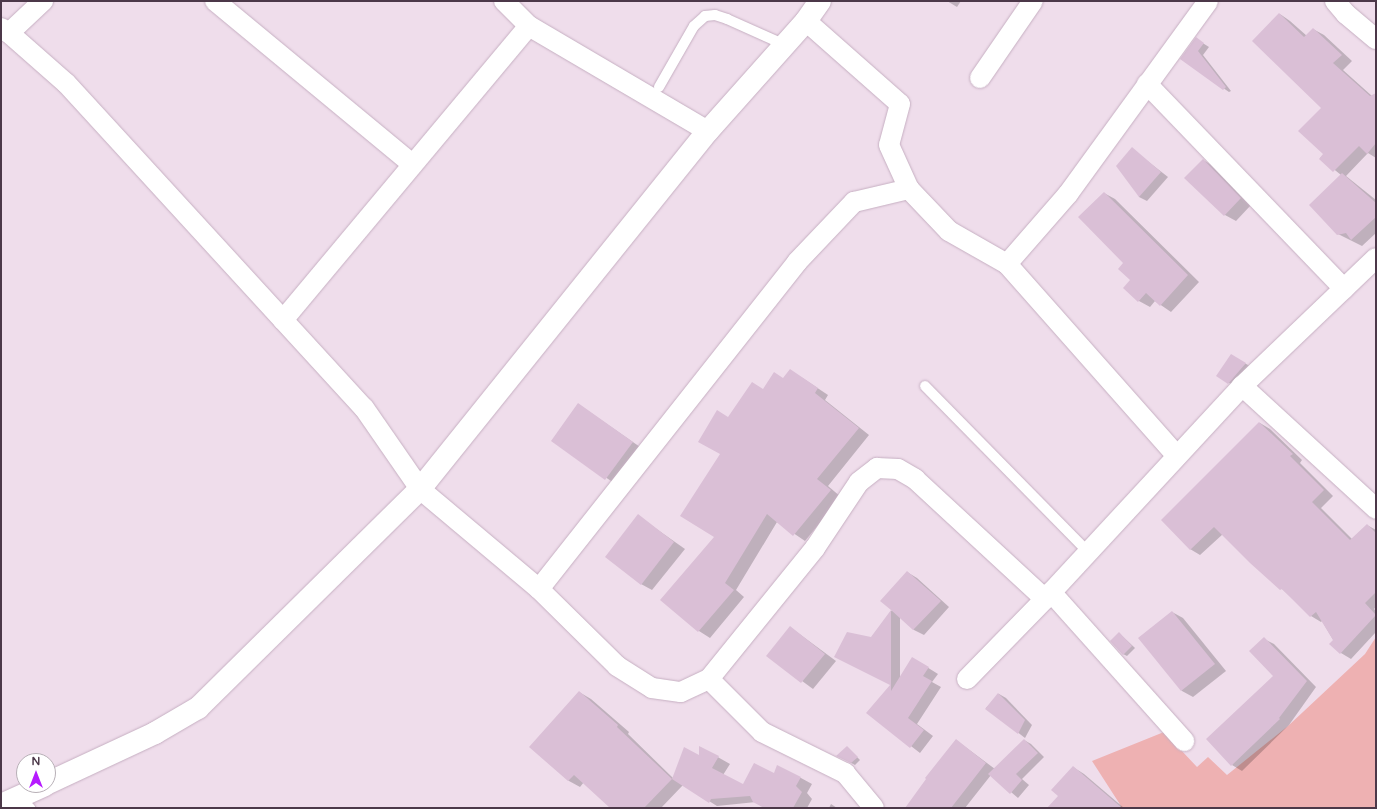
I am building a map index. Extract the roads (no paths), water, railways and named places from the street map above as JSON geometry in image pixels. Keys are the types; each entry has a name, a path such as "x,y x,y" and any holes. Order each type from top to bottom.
{"street":[{"path":"43,1 5,31 66,83 364,408 420,489 539,589 616,666 652,688 681,692 709,679 815,548 859,482 877,468 898,469 915,479 1048,596 1184,740"},
{"path":"215,1 412,164"},
{"path":"504,1 529,26 708,131"},
{"path":"56,779 155,733 198,708 420,489 708,131 806,21 820,1"},
{"path":"980,78 1033,1"},
{"path":"1007,264 1068,194 1208,1"},
{"path":"1346,5 1376,39"},
{"path":"806,21 900,104 889,145 909,189 949,231 1007,264 1177,456"},
{"path":"283,320 529,26"},
{"path":"1147,84 1344,288"},
{"path":"539,589 797,262 854,202 909,189"},
{"path":"967,678 1048,596 1242,386 1376,258"},
{"path":"1242,386 1376,509"},
{"path":"709,679 762,732 845,773 874,808"},
{"path":"17,803 33,793"}],"lane":[{"path":"659,88 694,26 705,16 715,15 727,19 785,45"},
{"path":"926,386 1088,552"}]}
